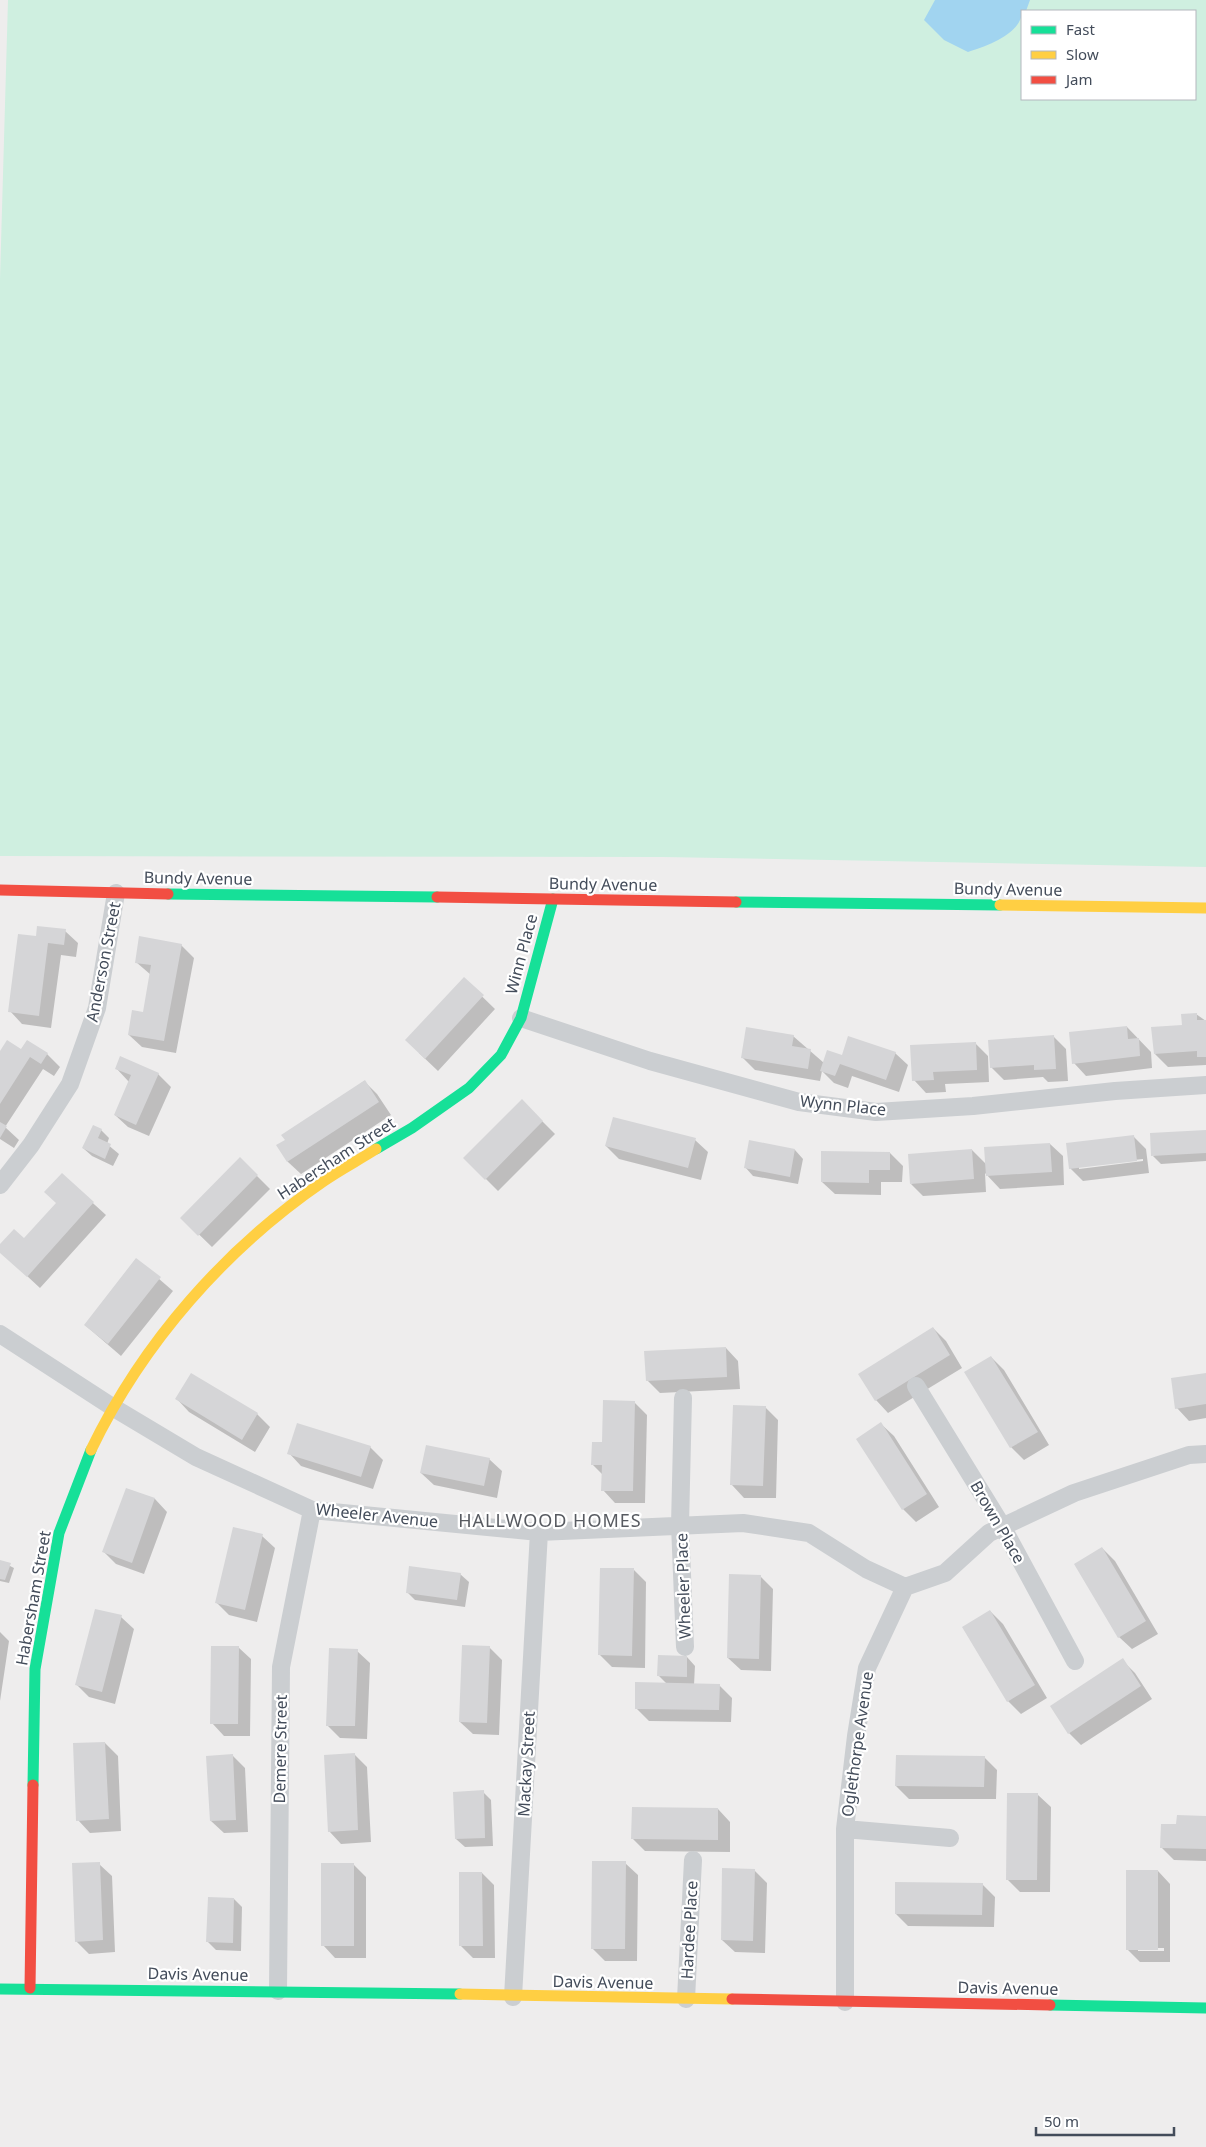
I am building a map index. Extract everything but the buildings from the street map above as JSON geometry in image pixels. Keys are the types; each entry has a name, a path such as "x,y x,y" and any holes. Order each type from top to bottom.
{"street":[{"name":"Bundy Avenue","path":"0,890 1206,908"},
{"name":"Anderson Street","path":"0,1184 31,1145 70,1084 97,1008 116,893"},
{"name":"Winn Place","path":"522,1018 553,899"},
{"name":"Wynn Place","path":"522,1018 650,1061 799,1102 876,1112 973,1106 1115,1091 1206,1085"},
{"name":"Habersham Street","path":"30,1988 35,1669 59,1533 92,1448 136,1370 202,1285 274,1218 325,1180 412,1128 469,1088 501,1055 522,1018"},
{"name":"Wheeler Avenue","path":"0,1334 114,1408 196,1457 312,1510 539,1532 744,1524 809,1534 866,1569 905,1587"},
{"name":"Brown Place","path":"916,1386 1002,1526 1075,1661"},
{"name":"Wheeler Place","path":"683,1398 680,1525 685,1647"},
{"path":"905,1587 945,1573 989,1533 1074,1493 1189,1455 1206,1454"},
{"name":"Demere Street","path":"278,1992 281,1668 312,1510"},
{"name":"Mackay Street","path":"513,1997 539,1532"},
{"name":"Oglethorpe Avenue","path":"845,2002 845,1830 856,1736 867,1668 905,1587"},
{"path":"845,1830 950,1838"},
{"name":"Hardee Place","path":"686,2000 693,1860"},
{"name":"Davis Avenue","path":"0,1989 1206,2008"}],"green space":[{"path":"8,0 1206,0 1206,867 663,857 0,856 0,279"}],"water":[{"path":"935,0 1030,0 1026,10 1021,10 1020,19 1010,32 1002,38 968,52 944,40 924,20"}],"traffic: fast":[{"path":"168,894 437,897"},
{"path":"376,1149 412,1128 469,1088 501,1055 521,1018 553,899"},
{"path":"736,902 1000,905"},
{"path":"33,1785 35,1669 59,1533 91,1450"},
{"path":"0,1989 460,1994"},
{"path":"1050,2005 1206,2008"}],"traffic: slow":[{"path":"1000,905 1206,908"},
{"path":"91,1450 112,1410 162,1335 190,1300 221,1267 288,1207 330,1177 376,1149"},
{"path":"460,1994 732,1999"}],"traffic: jam":[{"path":"0,890 168,894"},
{"path":"437,897 736,902"},
{"path":"30,1988 33,1785"},
{"path":"732,1999 1050,2005"}],"district":[{"name":"HALLWOOD HOMES","path":"550,1520"}]}
